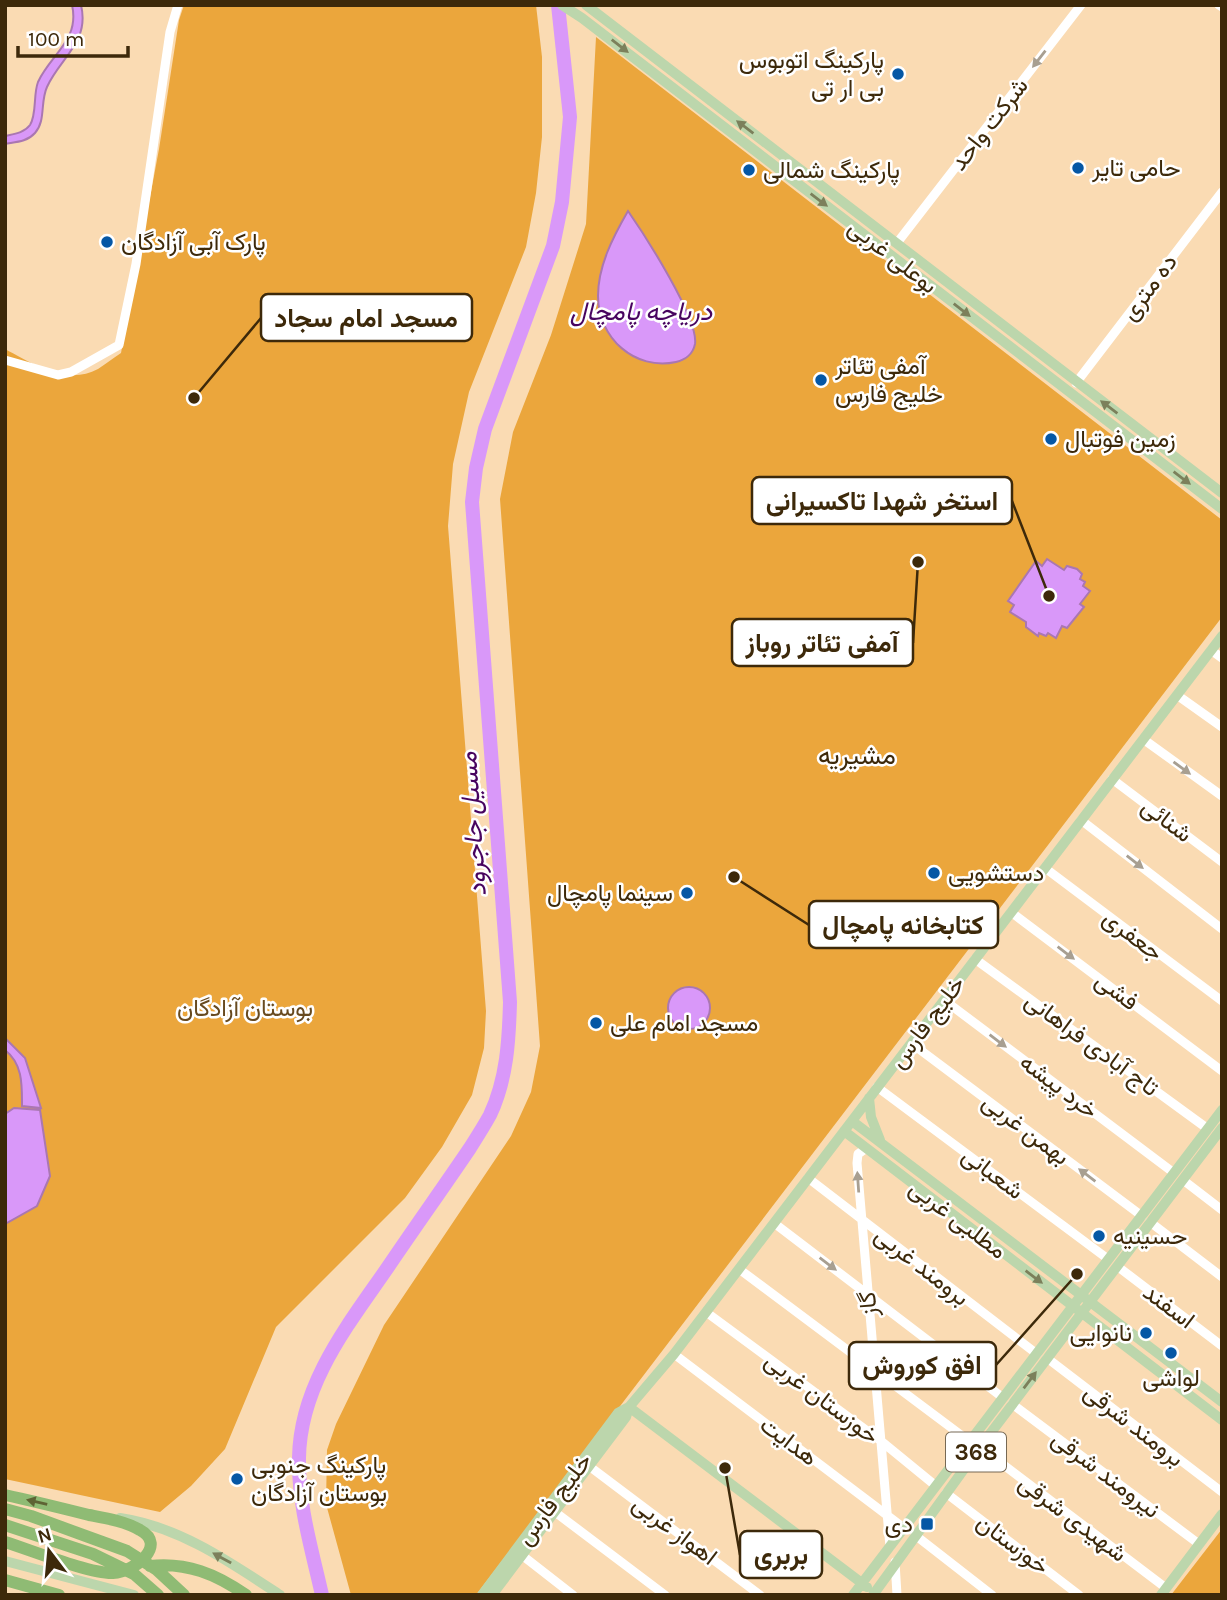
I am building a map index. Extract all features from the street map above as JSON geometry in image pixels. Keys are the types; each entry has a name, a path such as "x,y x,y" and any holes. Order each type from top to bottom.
{"highway":[{"path":"5,1495 115,1521 141,1530 148,1537 150,1548 146,1557 132,1569"},
{"path":"5,1509 127,1551 157,1570 184,1595"},
{"path":"5,1525 93,1554 134,1574 158,1595"},
{"path":"5,1542 110,1573 162,1565 209,1572 246,1595"},
{"path":"5,1580 59,1595"}],"main road":[{"name":"بوعلی غربی","path":"586,5 1222,493"},
{"name":"بوعلی غربی","path":"563,6 583,18 1222,509"},
{"name":"خلیج فارس","path":"482,1595 618,1413 629,1407 674,1354 1222,636"},
{"path":"869,1098 871,1117 881,1143"},
{"path":"1077,1310 1178,1176 1217,1133 1222,1110"},
{"name":"مطلبی غربی","path":"852,1121 1222,1402"},
{"name":"مطلبی غربی","path":"844,1131 1222,1420"},
{"name":"368","path":"875,1594 946,1493 975,1444 1077,1310"},
{"name":"خلیج فارس","path":"492,1595 626,1417 629,1407"},
{"path":"629,1407 857,1591 875,1594"},
{"name":"368","path":"857,1591 936,1486 975,1444"},
{"path":"67,1510 140,1521 167,1529 237,1566 280,1595"},
{"path":"1163,1591 1222,1514"},
{"path":"5,1561 134,1595"}],"street":[{"path":"5,360 58,375 71,372 119,345 136,264 170,32 178,5"},
{"name":"شرکت واحد","path":"897,243 1081,5"},
{"name":"ده متری","path":"1076,383 1222,191"},
{"path":"1211,650 1222,658"},
{"path":"1177,695 1222,727"},
{"path":"1143,739 1222,796"},
{"name":"شنائی","path":"1112,779 1222,862"},
{"path":"1081,820 1222,929"},
{"name":"جعفری","path":"1045,868 1222,1001"},
{"name":"فشی","path":"1011,912 1222,1071"},
{"name":"تاج آبادی فراهانی","path":"975,959 1217,1133"},
{"name":"خرد پیشه","path":"944,1000 1222,1210"},
{"name":"بهمن غربی","path":"911,1043 1222,1277"},
{"name":"شعبانی","path":"877,1087 1113,1263"},
{"name":"گاز","path":"865,1149 858,1154 857,1163 890,1547"},
{"name":"برومند غربی","path":"808,1178 1042,1356"},
{"name":"نیرومند شرقی","path":"774,1223 1199,1544"},
{"name":"اسفند","path":"1113,1263 1222,1346"},
{"name":"شهیدی شرقی","path":"739,1269 975,1444 1163,1591"},
{"name":"خوزستان غربی","path":"706,1312 881,1441 936,1486"},
{"name":"هدایت","path":"674,1354 904,1528"},
{"name":"برومند شرقی","path":"1042,1356 1222,1492"},
{"name":"اهواز غربی","path":"589,1466 760,1595"},
{"name":"خوزستان","path":"946,1493 1079,1595"},
{"path":"555,1511 665,1595"},
{"path":"915,1535 992,1595"},
{"path":"523,1556 573,1595"},
{"path":"895,1562 897,1595"}],"green space":[{"name":"بوستان آزادگان","path":"184,5 536,5 542,57 542,137 536,193 526,247 469,392 453,464 448,526 486,1011 484,1048 472,1095 442,1147 405,1198 276,1327 225,1449 191,1486 160,1512 5,1479 5,349 50,371 74,375 98,369 121,353 159,149 179,20"},
{"path":"596,37 1222,520 1222,617 476,1595 351,1595 326,1504 327,1450 336,1424 384,1325 511,1136 531,1092 540,1046 500,499 513,432 551,335 586,224"},
{"path":"1222,1529 1222,1595 1171,1595"}],"water":[{"path":"72,5 81,5 83,18 78,40 47,87 38,128 28,138 5,144 5,136 22,131 30,125 34,115 38,82 72,28"},
{"name":"دریاچه پامچال","path":"628,211 680,297 694,332 694,348 679,361 661,363 633,356 612,338 604,325 598,296 601,274 612,241"},
{"path":"1047,559 1064,570 1067,566 1077,569 1082,574 1080,579 1085,582 1083,586 1090,591 1080,604 1084,607 1067,628 1062,626 1056,638 1048,633 1046,636 1039,633 1038,636 1026,627 1026,622 1010,612 1014,605 1008,601 1036,561 1042,566"},
{"path":"689,987 704,993 710,1008 704,1023 689,1029 674,1023 668,1008 674,993"},
{"path":"5,1038 25,1058 41,1108 22,1106 20,1075 15,1062 5,1050"},
{"path":"14,1108 40,1110 50,1176 37,1206 5,1224 5,1114"}],"waterway":[{"name":"مسیل جاجرود","path":"322,1595 306,1527 299,1476 301,1431 308,1405 317,1380 343,1333 488,1119 496,1101 506,1059 510,1002 472,502 485,429 553,246 562,202 570,117 558,5"}],"place":[{"name":"پارکینگ اتوبوس بی ار تی","path":"898,74"},
{"name":"حامی تایر","path":"1078,168"},
{"name":"پارکینگ شمالی","path":"749,170"},
{"name":"پارک آبی آزادگان","path":"107,242"},
{"name":"آمفی تئاتر خلیج فارس","path":"821,380"},
{"name":"مسجد امام سجاد","path":"194,398"},
{"name":"زمین فوتبال","path":"1051,439"},
{"name":"آمفی تئاتر روباز","path":"918,562"},
{"name":"استخر شهدا تاکسیرانی","path":"1049,596"},
{"name":"دستشویی","path":"934,873"},
{"name":"کتابخانه پامچال","path":"734,877"},
{"name":"سینما پامچال","path":"687,893"},
{"name":"مسجد امام علی","path":"596,1023"},
{"name":"حسینیه","path":"1099,1236"},
{"name":"افق کوروش","path":"1077,1274"},
{"name":"نانوایی","path":"1146,1333"},
{"name":"لواشی","path":"1171,1353"},
{"name":"بربری","path":"725,1468"},
{"name":"پارکینگ جنوبی بوستان آزادگان","path":"237,1479"},
{"name":"دی","path":"927,1524"}],"district":[{"name":"مشیریه","path":"857,755"}]}
